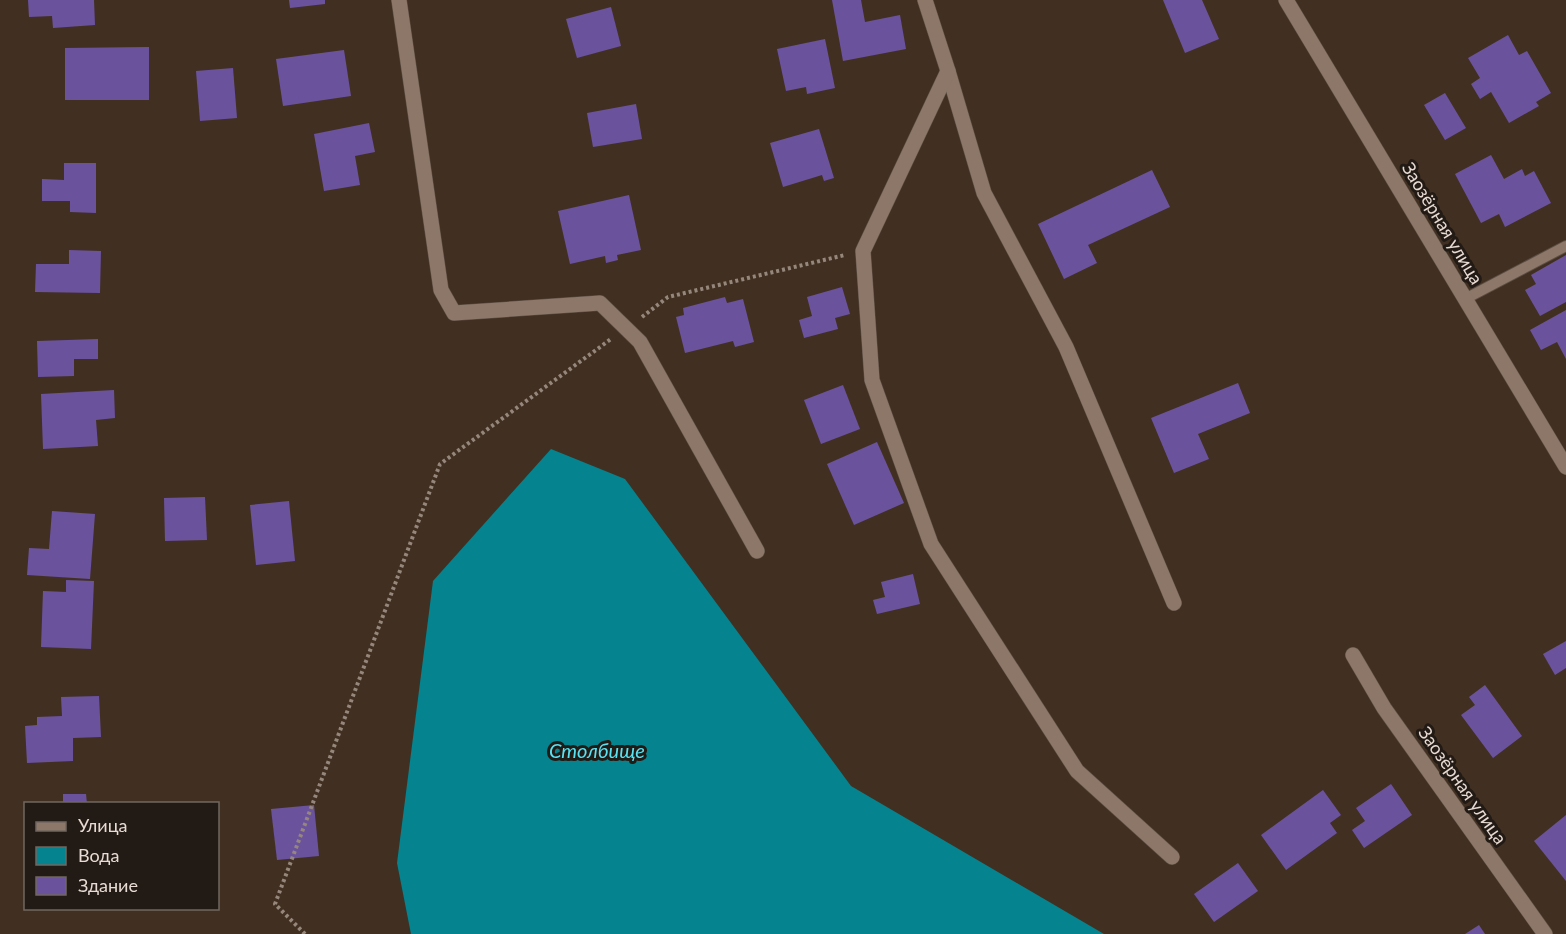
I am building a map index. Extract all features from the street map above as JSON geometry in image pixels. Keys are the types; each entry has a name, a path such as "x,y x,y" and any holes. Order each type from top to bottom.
{"street":[{"path":"399,0 441,290 454,313 600,303 640,342 757,551"},
{"path":"925,0 984,194 1066,347 1174,603"},
{"name":"Заозёрная улица","path":"1287,0 1566,467"},
{"path":"948,71 863,251 872,380 931,544 1077,771 1172,857"},
{"name":"Заозёрная улица","path":"1353,655 1384,708 1545,934"}],"lane":[{"path":"1465,298 1566,246"}],"path":[{"path":"639,318 668,297 863,251"},
{"path":"305,934 275,904 440,464 611,339"}],"water":[{"name":"Столбище","path":"551,449 625,479 851,786 1104,934 411,934 397,863 433,581"}],"building":[{"path":"28,0 94,0 95,25 53,28 52,16 29,17"},
{"path":"289,0 325,0 325,4 290,8"},
{"path":"832,0 861,0 865,22 900,15 906,49 843,61"},
{"path":"1163,0 1202,0 1219,39 1185,53"},
{"path":"611,7 621,46 577,58 566,19"},
{"path":"1508,35 1519,55 1527,51 1551,93 1536,102 1539,106 1509,123 1491,92 1480,99 1471,84 1480,78 1468,58"},
{"path":"825,39 835,88 807,94 806,87 786,91 777,49"},
{"path":"149,47 149,100 65,100 65,48"},
{"path":"344,50 351,96 283,106 276,59"},
{"path":"233,68 237,118 200,121 196,71"},
{"path":"1445,93 1466,128 1445,140 1424,105"},
{"path":"636,104 642,139 593,147 587,113"},
{"path":"369,123 375,152 355,156 360,185 324,191 314,134"},
{"path":"819,129 834,178 824,181 822,175 783,187 770,143"},
{"path":"1491,155 1504,179 1522,169 1525,176 1534,171 1551,203 1505,227 1499,214 1481,223 1455,174"},
{"path":"64,163 96,163 96,213 70,212 70,201 42,201 42,179 64,180"},
{"path":"1152,170 1170,207 1088,245 1097,263 1064,279 1038,224"},
{"path":"629,195 641,250 617,255 618,260 606,263 605,256 570,264 558,211"},
{"path":"69,250 101,251 100,293 35,292 36,264 69,264"},
{"path":"1566,255 1566,302 1540,316 1525,290 1536,284 1531,275"},
{"path":"842,287 850,314 835,318 838,329 804,338 799,320 812,316 807,297"},
{"path":"725,297 727,303 743,299 754,342 735,347 733,341 685,353 676,317 684,315 683,308"},
{"path":"1566,310 1566,359 1557,342 1541,350 1530,330"},
{"path":"98,339 98,359 74,359 74,376 38,377 37,341"},
{"path":"1238,383 1250,413 1198,434 1209,459 1174,473 1151,418"},
{"path":"843,385 860,429 821,444 804,400"},
{"path":"114,390 115,418 96,420 98,446 43,449 41,394"},
{"path":"877,442 904,503 854,525 827,464"},
{"path":"205,497 207,540 165,541 164,498"},
{"path":"289,501 295,561 256,565 250,505"},
{"path":"52,511 95,514 90,579 27,575 29,548 49,549"},
{"path":"913,574 920,604 877,614 873,600 885,597 881,582"},
{"path":"66,580 94,581 91,649 41,647 43,591 66,592"},
{"path":"1566,641 1566,668 1555,675 1543,654"},
{"path":"1485,685 1522,736 1493,758 1461,715 1475,705 1469,697"},
{"path":"99,696 101,737 73,738 73,761 27,763 25,726 37,725 37,717 62,716 61,697"},
{"path":"1391,784 1412,815 1364,848 1352,830 1365,821 1356,808"},
{"path":"1323,790 1341,815 1330,823 1337,833 1286,870 1261,835"},
{"path":"63,794 86,794 87,802 63,802"},
{"path":"314,805 319,856 277,860 271,809"},
{"path":"1566,815 1566,881 1534,841"},
{"path":"1238,863 1258,891 1214,922 1194,894"},
{"path":"1479,925 1485,934 1465,934"}]}
